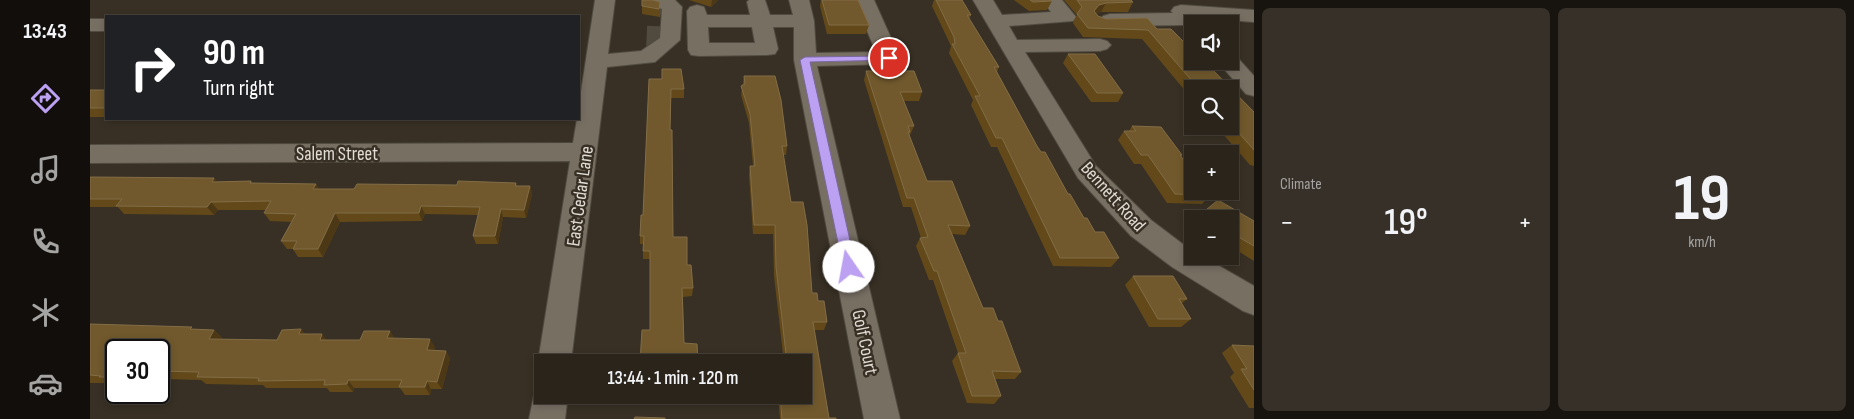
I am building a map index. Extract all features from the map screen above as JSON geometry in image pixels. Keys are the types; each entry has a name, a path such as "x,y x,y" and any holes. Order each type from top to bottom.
{"street":[{"path":"597,61 643,58 654,54 670,40 672,7 655,0"},
{"path":"805,60 889,58 864,0"},
{"path":"989,10 1066,17 1052,0"},
{"path":"1144,0 1179,14"},
{"path":"759,12 767,49 699,50 697,16 759,12 801,10"},
{"name":"Golf Court","path":"801,10 805,60 882,419"},
{"name":"Bennett Road","path":"989,10 1088,172 1114,202 1141,228 1182,259 1254,302"},
{"name":"East Cedar Lane","path":"556,354 597,61 598,14"},
{"path":"1101,20 1179,14 1254,16"},
{"path":"90,25 105,25"},
{"path":"1012,46 1100,45"},
{"path":"1236,70 1254,89"},
{"name":"Salem Street","path":"90,154 585,152"},
{"path":"548,419 550,404"}],"building":[{"path":"642,0 660,2 659,9 642,6"},
{"path":"822,0 858,0 869,25 829,25"},
{"path":"936,0 962,0 971,15 967,15 999,67 994,67 1037,146 1041,152 1045,152 1068,194 1070,194 1084,218 1087,218 1095,232 1104,232 1119,258 1060,258 1002,138 996,138 975,96 980,96 952,44 955,44 954,37"},
{"path":"1030,0 1051,0 1052,1 1033,2"},
{"path":"1077,0 1131,0 1133,2 1099,5 1094,11 1098,16 1106,19 1147,18 1157,29 1171,29 1184,42 1184,70 1213,70 1223,80 1191,80 1148,30 1088,28 1077,14 1082,7"},
{"path":"1068,54 1095,54 1123,93 1097,93"},
{"path":"662,69 681,69 684,89 671,89 670,130 672,130 673,237 687,237 687,265 691,265 693,288 682,288 684,343 697,344 698,354 640,354 642,330 650,330 650,251 643,251 644,236 640,236 641,215 643,215 649,79 662,79"},
{"path":"866,71 914,71 922,92 900,92 914,126 908,126 910,132 908,132 927,181 952,181 970,226 948,225 983,308 993,308 998,321 1002,321 1021,372 992,371 1001,396 972,396 958,353 966,353 937,271 934,271 920,238 928,237 914,198 907,198"},
{"path":"744,76 775,76 781,100 787,146 782,146 791,202 803,202 807,225 812,293 817,293 818,301 824,301 827,322 813,322 829,418 836,419 782,419 781,404 812,404 812,354 786,354 776,267 775,225 754,225 750,166 755,166 750,114 741,86 745,84"},
{"path":"90,90 105,90 105,108 90,108"},
{"path":"1239,97 1254,112 1254,150 1239,133"},
{"path":"1132,126 1161,127 1184,160 1184,194 1175,194 1148,155 1141,155 1124,131 1136,131"},
{"path":"90,177 214,178 212,182 251,181 250,183 316,184 313,189 354,189 357,184 457,185 458,181 516,183 515,186 530,186 524,210 501,209 495,236 473,236 480,207 421,206 419,213 335,213 318,249 293,249 297,241 281,241 296,214 264,213 271,201 211,202 207,207 116,206 122,199 90,199"},
{"path":"1218,200 1235,210 1206,210"},
{"path":"1239,212 1254,221 1254,246 1239,237"},
{"path":"1133,276 1173,276 1187,299 1179,299 1191,319 1158,319"},
{"path":"90,324 192,327 190,329 214,330 209,339 277,340 282,330 301,329 299,334 322,334 320,340 360,340 364,331 390,331 387,338 430,339 427,350 446,351 437,382 427,381 425,387 399,387 402,380 348,380 347,384 324,385 325,380 258,381 259,378 197,377 199,372 170,371 170,339 105,339 105,377 90,375"},
{"path":"1232,345 1254,346 1254,390 1241,369 1247,369"},
{"path":"635,417 665,418 665,419 634,419"}],"tunnel":[{"path":"649,0 657,2 659,6 657,51"}],"route":[{"path":"849,267 805,60 889,58"}]}
